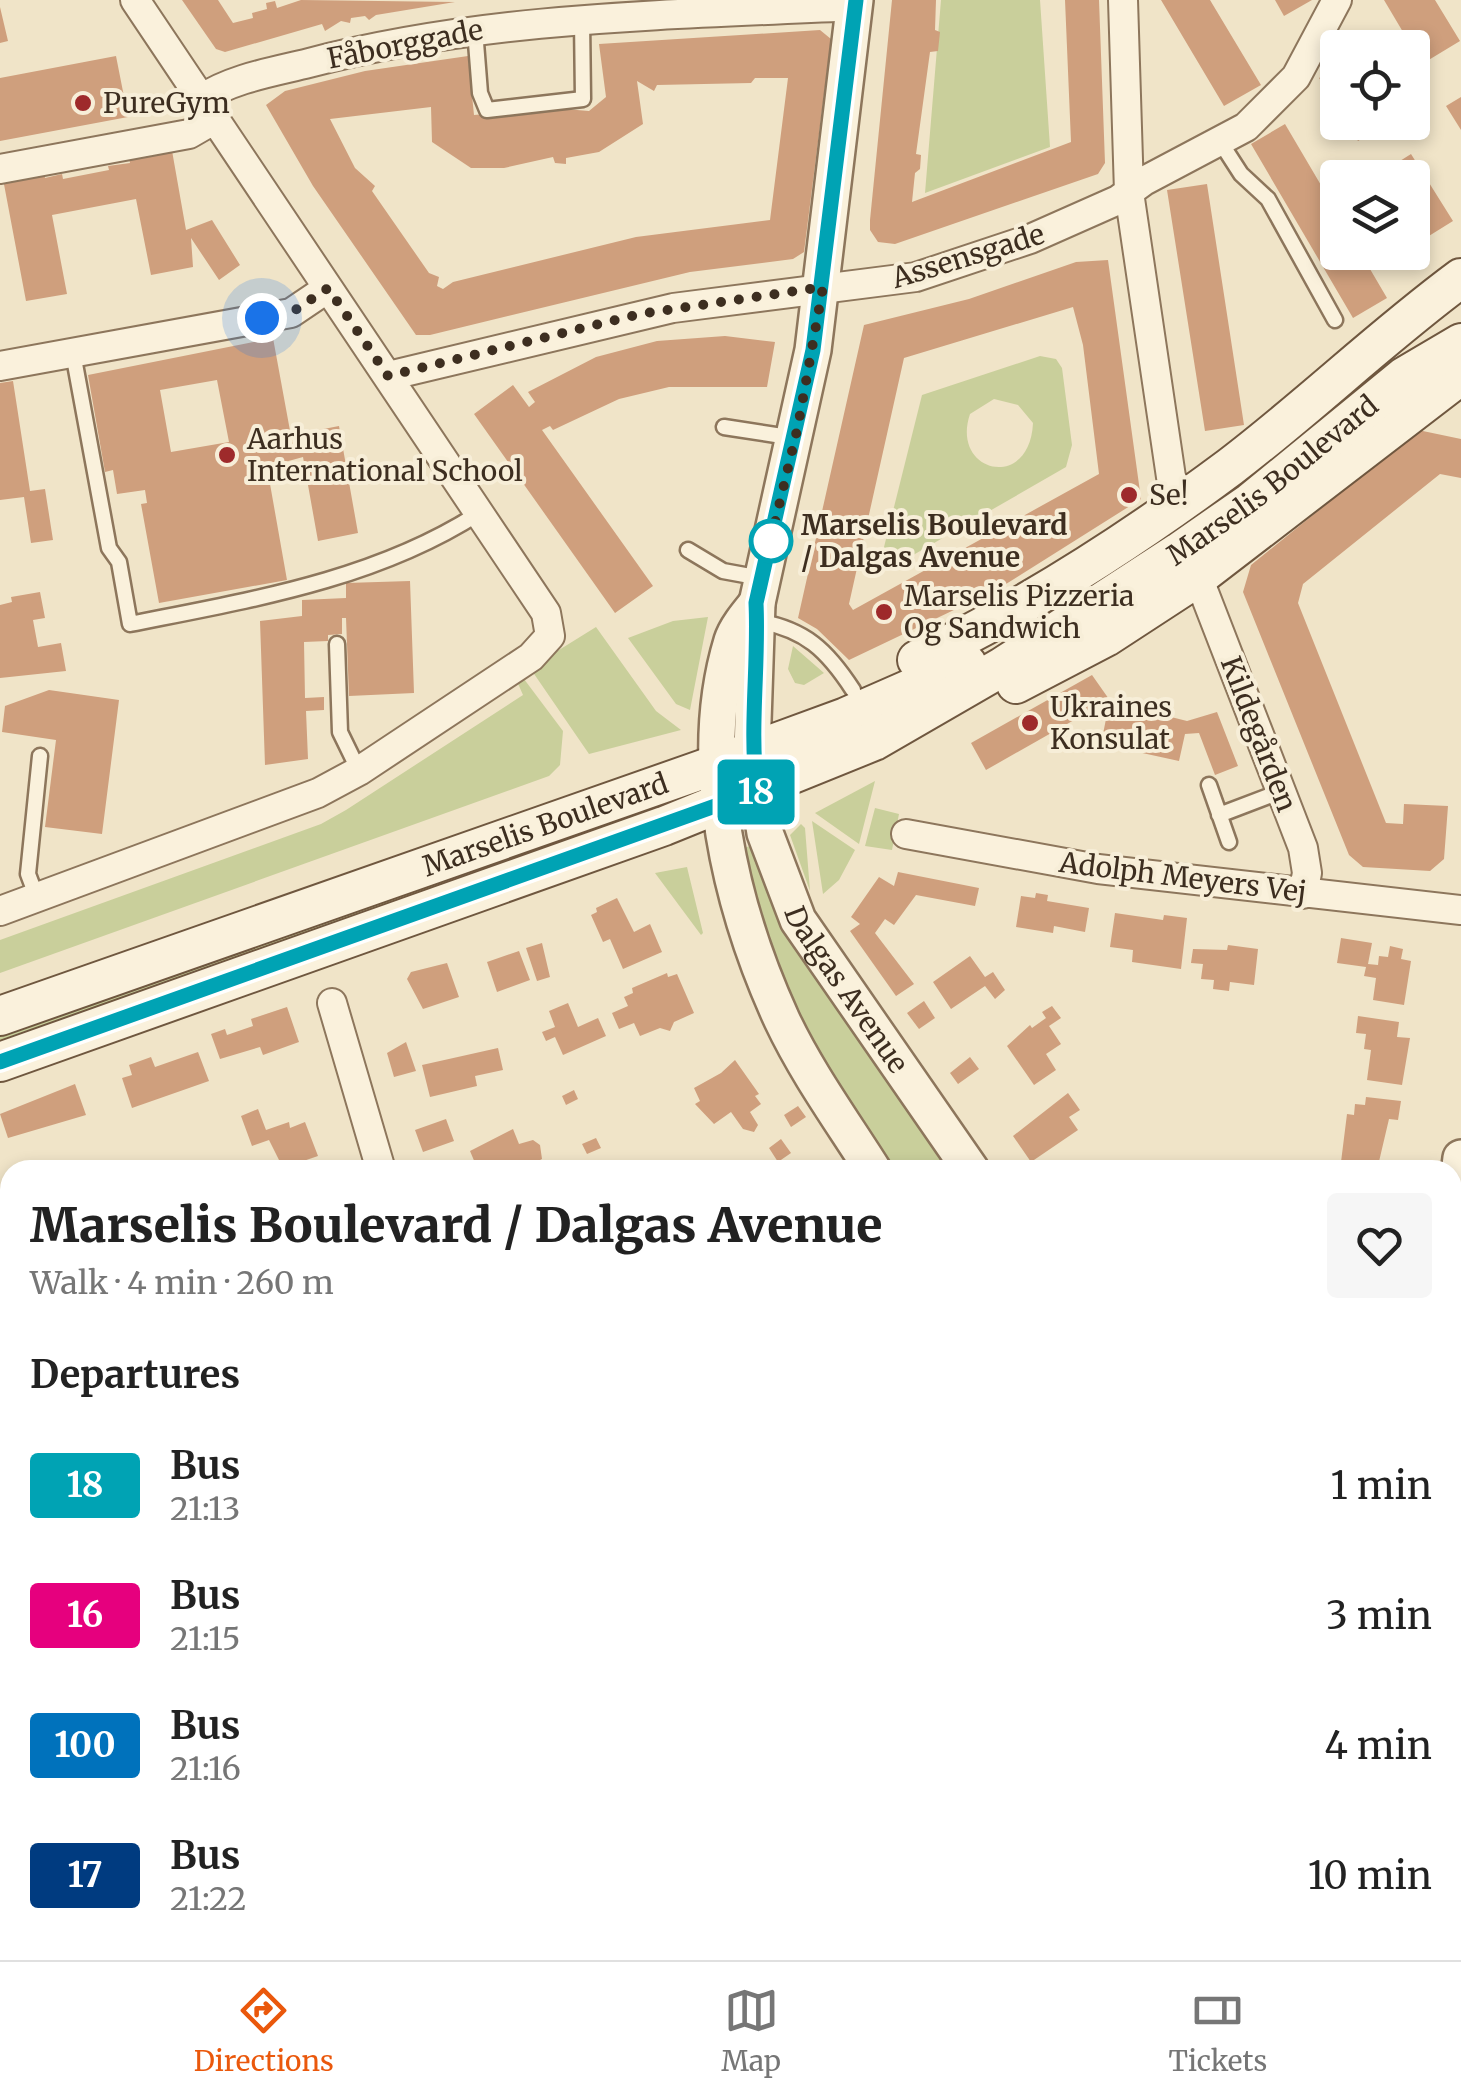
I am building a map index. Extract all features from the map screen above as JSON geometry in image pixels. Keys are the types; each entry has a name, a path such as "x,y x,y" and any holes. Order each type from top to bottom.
{"main road":[{"path":"724,754 1000,616 1182,500 1232,466 1461,278"},
{"name":"Marselis Boulevard","path":"1405,376 1461,312"},
{"name":"Marselis Boulevard","path":"0,1062 740,798 874,741 1084,614 1251,502 1405,376 1461,343"},
{"path":"874,741 1014,684 1106,637 1198,577 1461,375"},
{"name":"Marselis Boulevard","path":"0,1016 724,754 846,717 1084,614"}],"street":[{"path":"0,911 292,804 360,771 531,657 550,636 546,613 136,0"},
{"path":"1123,0 1129,192 1171,476 1182,500"},
{"name":"Assensgade","path":"388,376 640,314 823,287 867,286 971,261 1030,240 1221,143 1259,116 1296,77 1338,0"},
{"path":"740,798 724,754 796,439 823,287 855,3"},
{"name":"Fåborggade","path":"208,109 221,86 335,56 475,30 528,12 582,19 855,3"},
{"path":"0,169 189,134 208,109"},
{"path":"0,366 291,313 328,288"},
{"name":"Kildegården","path":"1198,577 1304,848 1307,873 1303,894"},
{"name":"Dalgas Avenue","path":"740,798 742,911 782,1019 867,1160"},
{"name":"Dalgas Avenue","path":"740,798 772,856 798,920 965,1160"},
{"name":"Adolph Meyers Vej","path":"906,834 1098,869 1461,910"},
{"path":"332,1003 379,1160"}],"lane":[{"path":"475,30 480,93 487,110 584,99 582,19"},
{"path":"1221,143 1241,174 1268,199 1336,320"},
{"path":"72,353 108,548 118,562 130,624 298,591 450,532 479,513"},
{"path":"724,427 796,439"},
{"path":"688,550 723,570 827,652 852,690"},
{"path":"337,644 340,732 360,771"},
{"path":"37,898 28,874 40,756"},
{"path":"1209,786 1229,842"},
{"path":"1219,814 1282,791"}],"green space":[{"path":"941,0 1040,0 1050,147 925,193"},
{"path":"1040,356 1056,359 1062,368 1072,445 1066,467 908,558 890,555 884,547 922,395","holes":["994,399 1018,405 1033,423 1029,445 1019,459 1006,466 980,461 971,450 967,434 970,414"]},
{"path":"708,617 690,710 676,704 628,638 673,621"},
{"path":"596,627 656,711 681,730 589,754 530,668"},
{"path":"793,646 824,673 804,685 795,683 788,669"},
{"path":"521,675 563,731 560,765 549,776 0,973 0,940 321,824 346,810 523,695 516,679"},
{"path":"875,781 859,844 815,813"},
{"path":"678,797 456,876 421,895 0,1047 0,1030"},
{"path":"875,808 899,814 892,850 865,846"},
{"path":"812,821 855,850 839,880 823,894"},
{"path":"801,824 805,828 810,891 790,835"},
{"path":"755,844 954,1160 884,1160 790,1000 758,917 739,850"},
{"path":"687,867 703,933 701,935 655,873"}],"building":[{"path":"182,0 218,0 233,23 253,18 252,13 267,9 266,3 275,1 277,8 301,0 455,2 376,15 369,20 365,16 351,18 350,23 341,21 325,31 322,24 225,52 216,49"},
{"path":"892,0 936,0 935,30 940,32 938,51 930,52 916,154 921,155 920,169 915,173 912,202 1071,142 1065,0 1099,0 1105,163 1098,174 895,244 878,242 870,230 870,220"},
{"path":"1161,0 1210,0 1261,85 1224,106"},
{"path":"1275,0 1312,0 1284,16"},
{"path":"1384,0 1435,0 1460,41 1430,59 1430,30 1402,30"},
{"path":"0,7 8,41 0,43"},
{"path":"820,30 831,39 804,252 793,259 690,272 430,335 416,335 313,186 266,105 285,91 365,71 468,56 474,115 553,108 589,111 606,97 599,44","holes":["755,78 788,78 770,220 636,237 453,282 443,289 437,286 439,277 429,273 372,191 375,186 355,168 330,119 431,107 432,142 471,168 504,168 553,157 555,163 566,164 566,158 599,152 643,124 637,81 654,91 657,85 751,83"]},
{"path":"116,56 128,117 0,141 0,78"},
{"path":"1461,97 1461,130 1446,106"},
{"path":"1285,124 1320,183 1320,262 1251,144"},
{"path":"171,145 186,230 212,220 240,265 219,280 191,238 193,267 151,275 136,199 52,215 67,294 26,301 3,179 44,171 45,178 62,174 63,179 109,170 108,166 130,163 128,153"},
{"path":"1207,184 1244,425 1205,431 1167,190"},
{"path":"1430,184 1453,221 1430,235"},
{"path":"1108,260 1141,499 998,589 849,660 817,629 798,618 864,325 969,299 1076,262","holes":["1073,307 1083,345 1099,474 853,610 849,604 904,358"]},
{"path":"1325,270 1371,270 1387,298 1353,318"},
{"path":"725,336 775,342 767,387 669,387 619,399 553,430 550,426 542,430 653,586 615,613 474,414 513,385 529,407 535,402 528,392 596,357 657,341"},
{"path":"273,338 293,447 300,446 298,434 339,426 358,533 318,541 303,457 267,467 287,580 159,603 141,504 147,503 145,490 117,494 113,470 105,472 88,375","holes":["217,380 229,442 171,452 160,390"]},
{"path":"13,381 30,491 45,489 53,540 31,543 24,497 0,500 0,383"},
{"path":"1418,430 1461,439 1461,478 1440,474 1303,584 1298,603 1386,823 1403,824 1404,804 1448,806 1444,859 1430,871 1363,867 1349,855 1243,592 1251,565"},
{"path":"410,581 414,693 349,696 346,618 342,618 342,634 328,635 328,641 304,642 305,698 324,697 324,710 306,711 308,759 265,765 260,621 302,616 302,600 346,598 346,583"},
{"path":"40,592 45,618 33,620 38,647 61,643 66,671 0,678 0,605 12,602 11,597"},
{"path":"1092,675 1111,702 1187,721 1217,712 1238,766 1215,775 1199,733 1185,734 1179,761 1101,744 1107,714 1097,707 986,770 971,743"},
{"path":"49,690 119,700 102,834 45,827 56,740 2,732 5,706"},
{"path":"898,872 979,888 975,906 916,895 894,925 885,919 875,933 914,984 896,996 850,931 860,924 851,917 879,877 894,886"},
{"path":"1036,893 1048,895 1047,901 1089,908 1085,932 1054,926 1053,933 1016,927 1021,896 1035,898"},
{"path":"617,898 634,932 650,924 662,952 623,969 610,939 603,942 591,915 597,912 596,908"},
{"path":"1115,913 1163,920 1164,915 1187,918 1181,969 1132,962 1133,950 1110,947"},
{"path":"1341,938 1372,943 1368,964 1378,965 1379,956 1388,957 1390,946 1403,949 1401,959 1411,961 1404,1005 1373,1000 1376,978 1364,976 1366,967 1337,963"},
{"path":"542,943 550,977 537,981 526,948"},
{"path":"1228,945 1258,949 1254,985 1230,982 1229,991 1213,989 1214,980 1201,979 1203,964 1191,963 1193,949 1227,950"},
{"path":"519,951 530,980 497,992 487,962"},
{"path":"970,956 985,977 993,972 1005,990 995,999 985,986 951,1009 933,982"},
{"path":"447,963 459,997 423,1009 407,979 411,972"},
{"path":"667,973 668,977 677,974 694,1013 674,1022 670,1031 660,1028 640,1036 634,1023 619,1029 612,1013 628,1006 624,997 633,993 632,988"},
{"path":"924,1001 935,1018 919,1029 907,1013"},
{"path":"568,1003 578,1027 598,1018 606,1036 563,1055 555,1037 546,1041 542,1032 555,1027 549,1011"},
{"path":"1052,1006 1061,1018 1049,1026 1061,1044 1046,1054 1056,1070 1034,1085 1007,1046 1030,1025 1032,1028 1046,1018 1042,1012"},
{"path":"287,1007 299,1042 263,1055 260,1047 220,1059 211,1034 225,1029 227,1035 253,1026 251,1019"},
{"path":"1358,1016 1399,1022 1397,1037 1410,1038 1402,1085 1367,1080 1371,1050 1364,1049 1366,1034 1356,1033"},
{"path":"406,1042 416,1071 394,1077 387,1053"},
{"path":"498,1048 503,1070 475,1076 477,1086 430,1097 422,1065"},
{"path":"198,1052 209,1081 132,1108 122,1078 132,1075 129,1065 151,1057 155,1067"},
{"path":"970,1057 979,1069 958,1084 950,1073"},
{"path":"735,1060 759,1094 755,1096 761,1104 750,1112 758,1125 754,1132 743,1129 731,1112 714,1124 695,1104 700,1101 694,1088"},
{"path":"75,1084 86,1115 8,1138 0,1114"},
{"path":"574,1090 578,1099 566,1105 562,1096"},
{"path":"1068,1093 1080,1110 1069,1117 1078,1130 1034,1160 1030,1160 1013,1136"},
{"path":"1366,1097 1401,1101 1398,1120 1389,1119 1379,1160 1341,1160 1347,1114 1354,1115 1355,1104 1365,1105"},
{"path":"798,1106 806,1117 791,1127 784,1115"},
{"path":"258,1109 266,1130 289,1122 290,1128 305,1122 318,1156 279,1160 269,1140 252,1146 241,1116"},
{"path":"446,1119 454,1141 423,1152 415,1130"},
{"path":"513,1129 519,1144 533,1140 540,1145 542,1159 474,1160 470,1151"},
{"path":"596,1138 601,1148 587,1154 582,1144"},
{"path":"781,1139 791,1153 777,1160 769,1148"}],"bus line":[{"name":"18","path":"0,1062 757,791 751,730 758,642 756,603 813,350 856,0"}],"place":[{"name":"PureGym","path":"83,103"},
{"name":"Aarhus International School","path":"227,455"},
{"name":"Se!","path":"1129,495"},
{"name":"Marselis Boulevard / Dalgas Avenue","path":"771,541"},
{"name":"Marselis Pizzeria Og Sandwich","path":"884,612"},
{"name":"Ukraines Konsulat","path":"1030,723"}],"route":[{"path":"262,318 291,313 328,288 388,376 640,314 823,287 798,426 768,552 771,541"}]}
